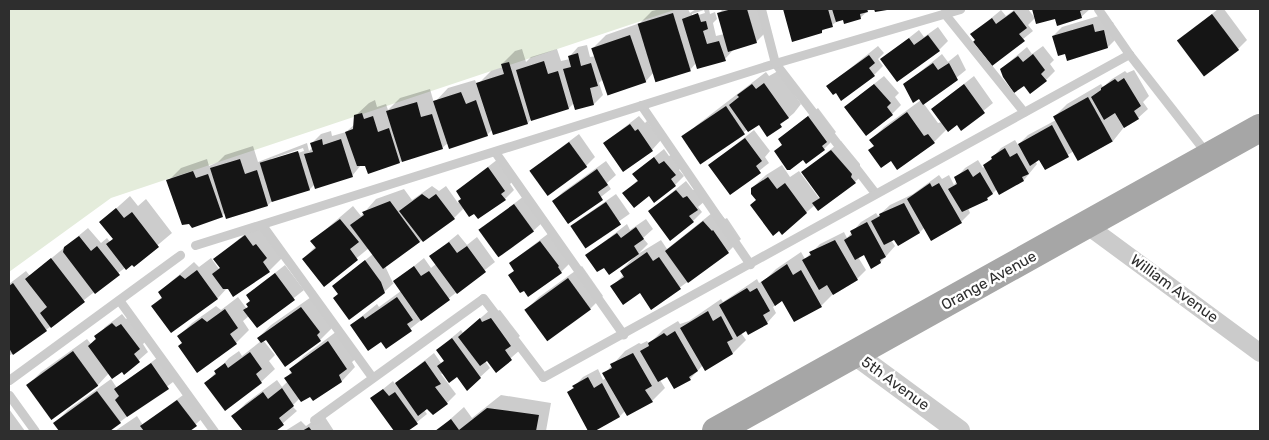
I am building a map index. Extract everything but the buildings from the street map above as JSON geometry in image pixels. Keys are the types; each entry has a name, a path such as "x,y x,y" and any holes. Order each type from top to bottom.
{"main road":[{"name":"Orange Avenue","path":"716,431 1088,226 1260,128"}],"street":[{"name":"William Avenue","path":"1088,226 1260,352"},
{"name":"5th Avenue","path":"856,355 959,431"}],"lane":[{"path":"761,9 776,63 875,193"},
{"path":"195,245 776,63 960,9"},
{"path":"1098,9 1129,54 1208,156"},
{"path":"944,14 1024,112"},
{"path":"314,420 372,376 483,298 543,378 1129,54"},
{"path":"641,106 750,264"},
{"path":"496,152 622,334"},
{"path":"262,225 372,376"},
{"path":"9,380 180,255"},
{"path":"119,300 214,431"},
{"path":"9,395 35,431"}],"green space":[{"path":"9,9 677,9 111,198 9,272"}]}
